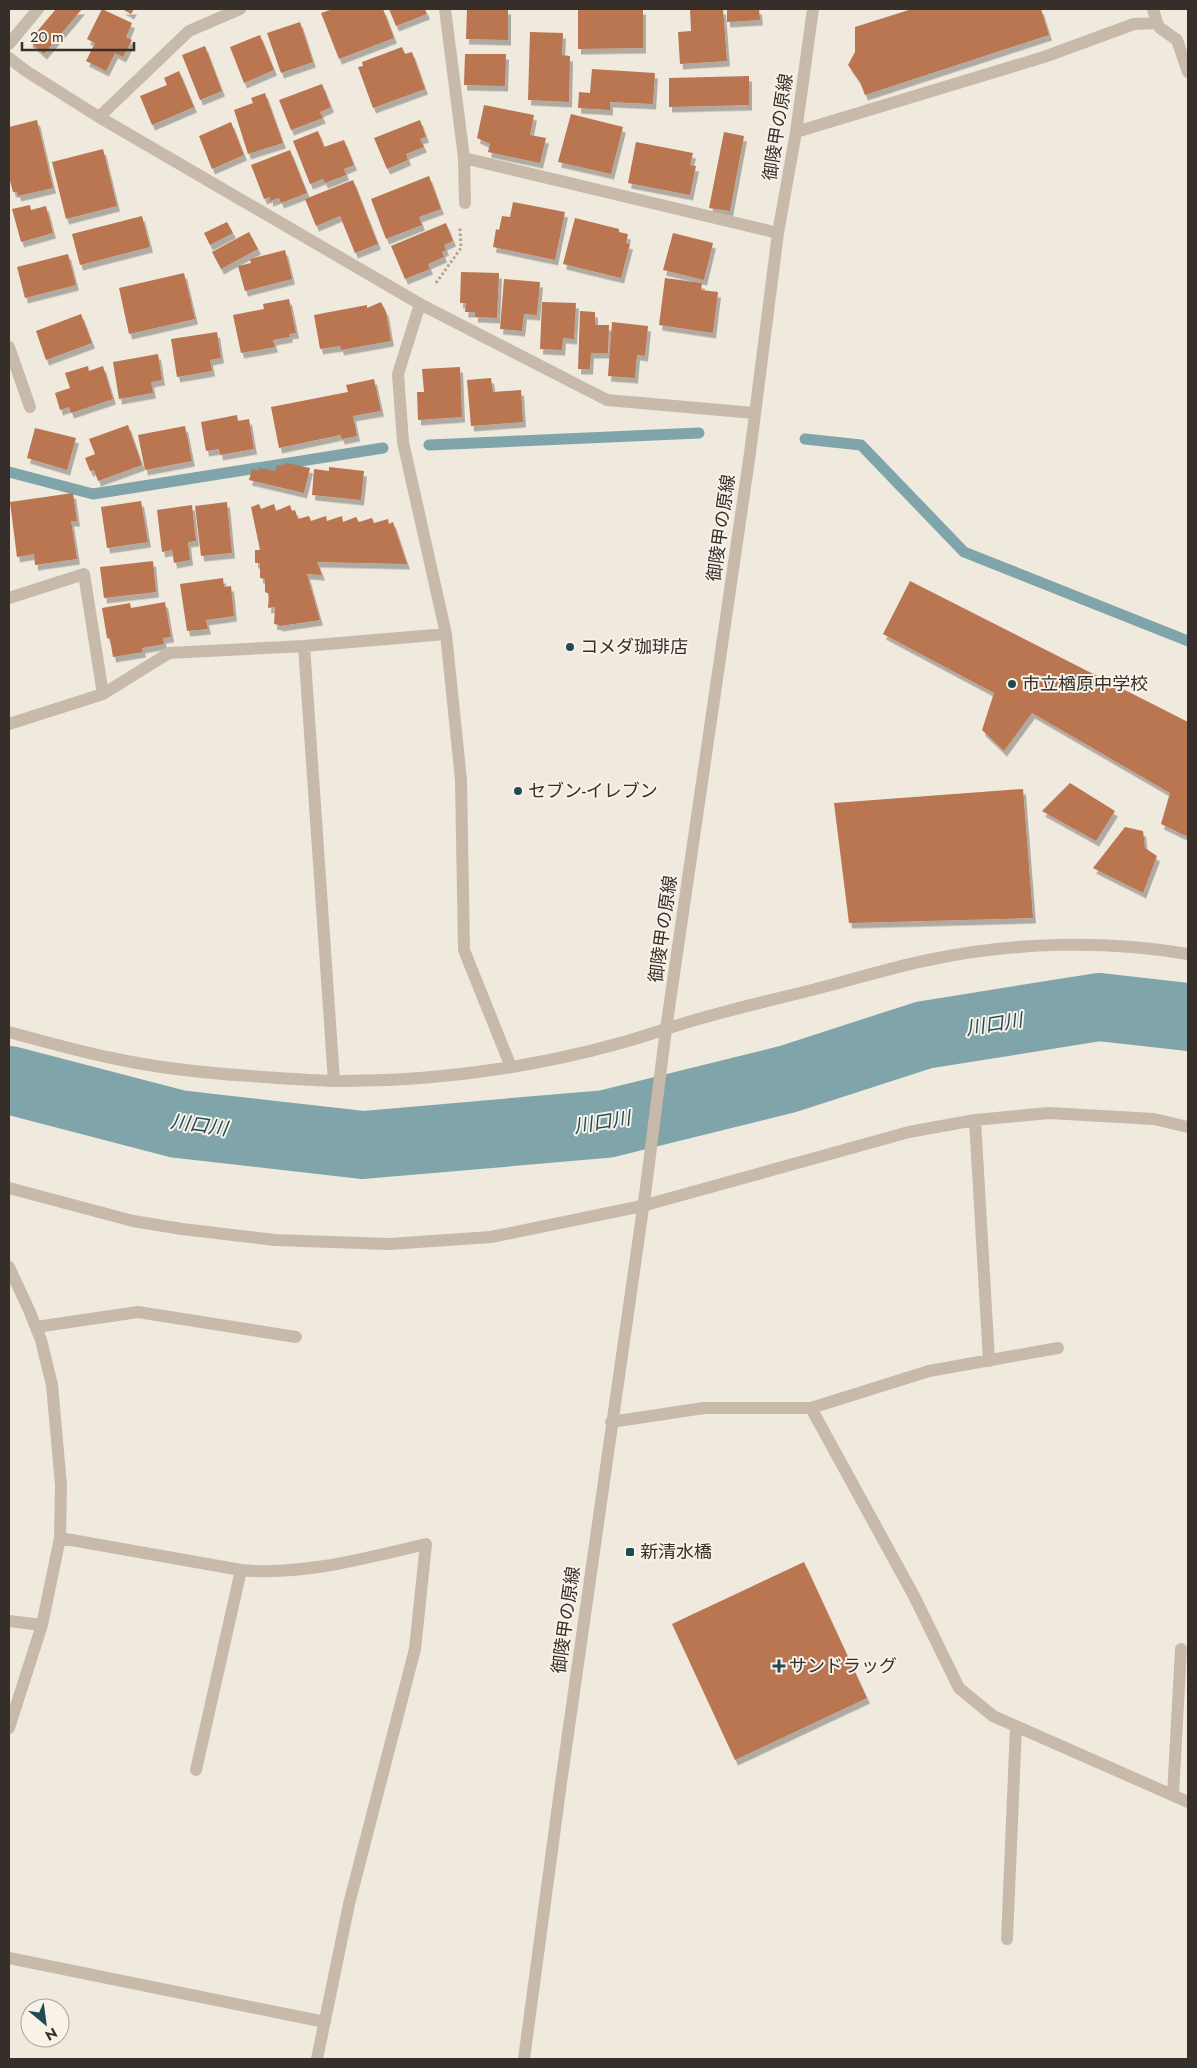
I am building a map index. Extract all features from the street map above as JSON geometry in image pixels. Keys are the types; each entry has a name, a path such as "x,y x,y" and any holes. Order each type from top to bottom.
{"street":[{"path":"9,44 38,9"},
{"path":"99,117 189,31 240,9"},
{"path":"445,9 464,158 465,203"},
{"name":"御陵甲の原線","path":"524,2059 611,1422 646,1187 666,1029 778,233 796,132 813,9"},
{"path":"1153,9 1160,28 1177,40 1188,72"},
{"path":"796,132 1044,57 1134,24 1157,23"},
{"path":"9,58 26,71 99,117 420,304 607,400 754,413"},
{"path":"464,158 778,233"},
{"path":"420,304 398,374 403,442 446,634 461,780 464,950 511,1067"},
{"path":"9,347 30,408"},
{"path":"9,598 84,574 103,694"},
{"path":"9,724 103,694 169,653 304,646 446,634"},
{"path":"304,646 334,1081"},
{"path":"9,1032 112,1058 215,1073 334,1081 392,1079 511,1067 629,1041 711,1014 903,966 963,954 1017,947 1064,945 1119,947 1188,954"},
{"path":"9,1188 133,1221 182,1229 275,1240 389,1244 491,1237 642,1206 909,1132 975,1120 1049,1113 1154,1119 1188,1127"},
{"path":"975,1120 989,1361"},
{"path":"9,1267 36,1327 52,1385 61,1485 60,1538 42,1625 9,1728"},
{"path":"36,1327 138,1312 296,1337"},
{"path":"611,1422 704,1408 811,1408 929,1371 1058,1348"},
{"path":"811,1408 914,1596 959,1688 993,1716 1188,1802"},
{"path":"60,1538 241,1570 265,1572 336,1563 426,1544 415,1649 349,1904 317,2059"},
{"path":"196,1770 241,1570"},
{"path":"9,1621 42,1625"},
{"path":"1173,1795 1181,1649"},
{"path":"1007,1939 1016,1727"},
{"path":"9,1958 325,2022"}],"path":[{"path":"420,304 461,248 460,210 465,203"}],"building":[{"path":"56,9 82,9 44,54 29,41"},
{"path":"102,9 132,23 126,37 132,40 123,57 115,53 106,71 86,61 95,43 87,39"},
{"path":"122,9 134,9 131,14"},
{"path":"333,9 383,9 394,38 339,59 321,13"},
{"path":"389,9 425,9 427,14 396,26"},
{"path":"467,9 508,9 508,40 466,39"},
{"path":"578,9 643,9 643,48 578,49"},
{"path":"690,9 723,9 727,61 680,64 678,32 691,31"},
{"path":"727,9 759,9 760,20 727,22"},
{"path":"912,9 1041,9 1049,35 865,95 860,82 848,65 855,52 855,27"},
{"path":"300,22 313,62 281,73 267,33"},
{"path":"530,32 563,33 562,55 570,56 569,102 528,100"},
{"path":"260,35 274,70 244,83 230,47"},
{"path":"205,46 222,91 200,100 182,55"},
{"path":"402,47 405,54 412,52 425,89 373,108 358,67 363,66 362,62"},
{"path":"465,54 506,54 505,86 464,85"},
{"path":"592,69 655,73 653,104 610,102 610,110 578,108 579,92 590,93"},
{"path":"179,71 194,107 152,125 140,96 167,85 164,78"},
{"path":"749,76 749,105 669,107 669,78"},
{"path":"322,84 331,107 320,112 323,118 291,130 279,100"},
{"path":"265,93 283,143 248,154 234,110 253,103 251,98"},
{"path":"484,105 534,115 530,135 546,138 540,163 488,152 490,144 477,138"},
{"path":"571,114 623,127 611,174 558,162"},
{"path":"37,120 53,188 18,196 17,192 13,192 9,177 9,127"},
{"path":"420,120 426,137 420,139 424,147 406,154 408,160 387,169 374,138"},
{"path":"231,122 244,155 212,169 199,136"},
{"path":"318,131 324,147 344,140 354,165 344,169 346,175 325,183 323,179 310,184 293,141"},
{"path":"724,132 744,136 730,211 709,208"},
{"path":"636,142 693,153 690,165 696,166 690,195 628,183"},
{"path":"103,149 117,206 66,219 52,162"},
{"path":"290,150 307,193 281,203 279,198 270,201 270,197 264,199 251,165"},
{"path":"429,176 441,209 419,217 422,225 386,239 371,199"},
{"path":"353,180 378,244 355,253 340,216 316,226 305,199"},
{"path":"513,202 565,212 555,260 493,247 496,229 499,230 502,216 510,217"},
{"path":"30,205 31,210 46,206 53,233 21,242 12,209"},
{"path":"142,216 150,247 80,265 72,234"},
{"path":"575,218 619,229 619,232 628,234 626,243 630,244 621,278 563,264"},
{"path":"227,222 233,233 210,245 204,233"},
{"path":"446,223 453,241 444,245 446,250 442,252 444,257 428,264 430,269 405,279 391,246"},
{"path":"249,232 258,249 221,269 212,252"},
{"path":"673,233 713,243 704,280 663,270"},
{"path":"285,250 292,279 245,291 238,266 251,263 250,259"},
{"path":"68,254 76,285 25,298 17,267"},
{"path":"461,272 499,273 497,318 475,317 475,312 465,312 466,303 460,303"},
{"path":"184,273 195,319 129,334 119,288"},
{"path":"665,278 702,283 701,290 718,292 713,333 659,325"},
{"path":"504,279 540,282 537,315 524,314 522,331 500,329"},
{"path":"289,299 296,333 289,334 290,337 273,340 275,347 241,353 233,315 264,309 263,304"},
{"path":"381,302 386,312 391,341 341,350 340,346 320,349 314,315 367,305 367,308"},
{"path":"542,302 576,303 574,339 563,338 562,350 540,349"},
{"path":"580,311 595,312 595,325 609,325 608,353 591,353 590,369 578,369"},
{"path":"81,314 92,343 46,360 36,331"},
{"path":"612,322 648,326 645,356 637,355 635,378 608,376"},
{"path":"217,332 221,358 210,360 212,371 177,377 171,339"},
{"path":"158,354 162,380 151,382 153,393 119,399 113,362"},
{"path":"88,366 89,371 103,366 113,399 71,413 69,407 60,410 55,393 70,388 65,373"},
{"path":"460,367 462,417 418,420 417,392 424,392 422,369"},
{"path":"491,378 493,392 521,390 523,422 471,426 467,380"},
{"path":"374,379 381,411 353,416 357,436 342,439 340,435 279,448 271,407 348,392 346,385"},
{"path":"237,415 238,421 249,419 254,449 220,455 219,449 206,451 201,422"},
{"path":"128,425 142,465 98,481 94,470 90,471 85,458 95,454 89,439"},
{"path":"185,426 192,461 145,470 138,435"},
{"path":"35,428 76,438 67,470 27,458"},
{"path":"287,463 310,468 304,493 249,480 252,469 258,471 259,468 275,471 277,465 281,466"},
{"path":"329,467 364,471 361,500 312,495 314,469 329,471"},
{"path":"73,493 77,521 71,521 77,559 35,565 34,554 17,557 10,502"},
{"path":"141,501 148,542 107,548 101,507"},
{"path":"227,502 232,553 201,556 195,506"},
{"path":"259,504 261,509 274,504 276,511 290,505 292,511 295,510 298,519 309,516 311,521 326,516 327,521 342,516 343,522 356,517 359,522 372,518 374,523 388,519 389,524 393,522 407,564 317,562 322,575 307,574 320,620 280,626 274,624 275,607 268,608 269,594 265,592 265,579 260,578 260,563 255,563 255,550 260,550 251,507"},
{"path":"192,505 196,541 188,542 190,560 174,563 172,550 162,552 157,510"},
{"path":"153,561 156,592 104,598 100,567"},
{"path":"223,578 224,587 231,586 234,616 206,620 208,629 187,631 180,584"},
{"path":"910,581 1188,722 1188,837 1161,824 1170,793 1032,713 1004,751 982,730 994,693 883,634"},
{"path":"165,602 171,637 163,638 164,644 142,648 143,652 113,657 110,639 107,638 102,608 130,603 131,608"},
{"path":"1070,783 1115,811 1096,841 1042,811"},
{"path":"1023,789 1033,918 849,923 834,803"},
{"path":"1125,827 1143,831 1145,848 1157,856 1143,893 1093,868"},
{"path":"804,1562 867,1698 735,1760 672,1624"}],"waterway":[{"path":"429,445 699,433"},
{"path":"805,439 861,445 964,552 1188,641"},
{"path":"9,472 93,494 383,448"},
{"name":"川口川","path":"9,1080 178,1124 363,1145 606,1124 788,1079 924,1035 1099,1007 1188,1017"}],"place":[{"name":"コメダ珈琲店","path":"570,647"},
{"name":"市立楢原中学校","path":"1012,684"},
{"name":"セブン-イレブン","path":"518,791"},
{"name":"新清水橋","path":"630,1552"},
{"name":"サンドラッグ","path":"779,1666"}]}
